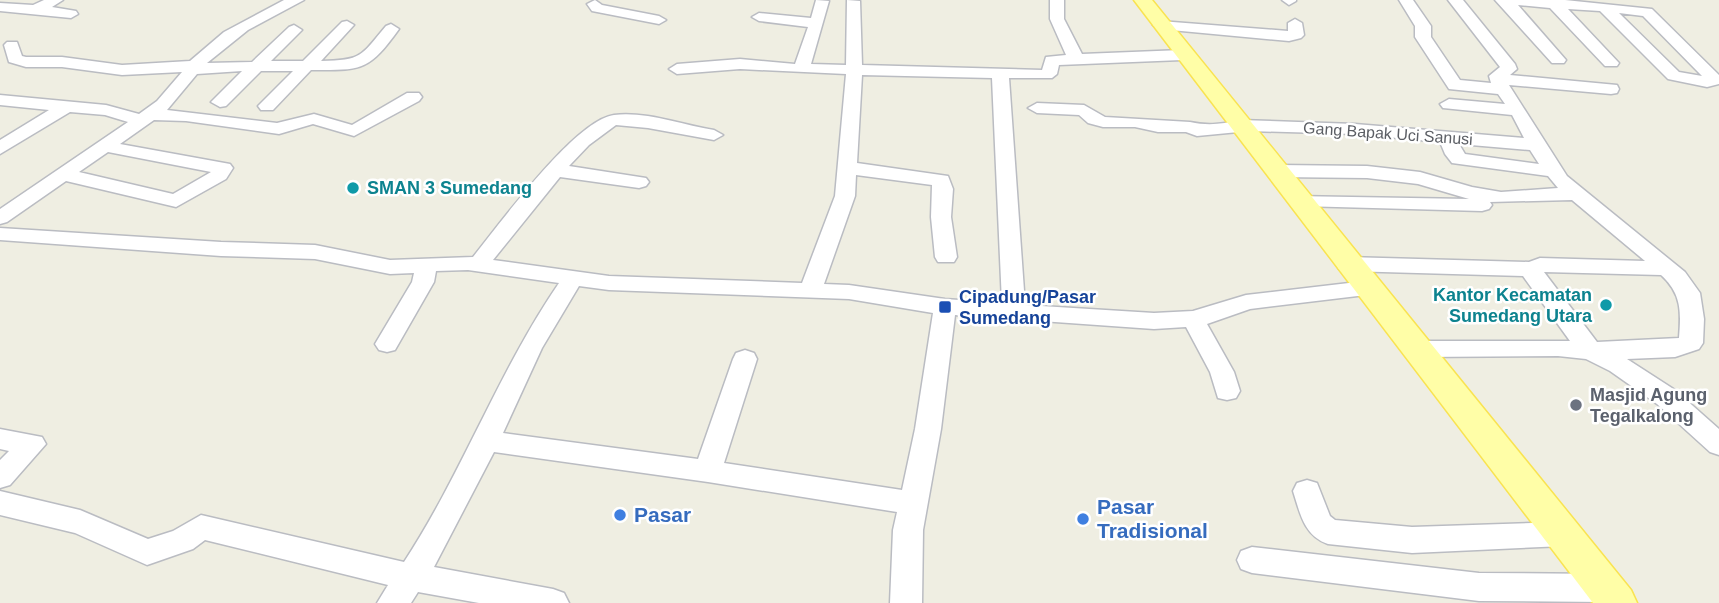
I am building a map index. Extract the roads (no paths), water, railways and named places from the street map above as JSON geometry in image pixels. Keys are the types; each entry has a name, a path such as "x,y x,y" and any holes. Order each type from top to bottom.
{"main road":[{"path":"1143,0 1182,55 1278,171 1366,288 1418,349 1611,595"}],"street":[{"path":"0,6 5,0"},
{"path":"35,9 56,0"},
{"path":"0,218 166,103 194,68 233,33 297,0"},
{"path":"1057,0 1057,19 1076,58"},
{"path":"1406,0 1423,26 1423,37 1455,85 1544,83 1611,89"},
{"path":"1418,349 1558,348 1591,351 1675,349 1691,343 1693,300 1685,284 1553,171 1497,76 1508,69 1507,64 1455,0"},
{"path":"1504,0 1560,64 1544,83"},
{"path":"1504,0 1552,2 1604,7 1647,12 1715,80 1707,82 1674,76 1604,7"},
{"path":"801,69 822,1"},
{"path":"811,289 845,195 853,70 853,1"},
{"path":"593,2 597,8 659,20"},
{"path":"1552,2 1611,63"},
{"path":"0,6 71,14"},
{"path":"759,17 817,23"},
{"path":"1160,24 1289,36 1296,35 1295,23"},
{"path":"267,106 309,67 347,25"},
{"path":"12,45 15,59 26,62 62,62 122,70 309,67 361,63 391,29"},
{"path":"220,102 294,30"},
{"path":"677,69 740,64 801,69 1046,75 1051,71 1051,61 1182,55"},
{"path":"1000,73 1014,311"},
{"path":"0,100 106,110 145,118 186,116 279,129 314,119 354,131 413,97"},
{"path":"1450,104 1518,110"},
{"path":"0,148 66,107"},
{"name":"Gang Bapak Uci Sanusi","path":"1037,108 1084,110 1094,120 1103,122 1188,127 1197,131 1241,127 1355,129 1536,145"},
{"path":"478,265 554,170 601,124 612,120 628,120 714,135"},
{"path":"1447,136 1459,159 1553,171"},
{"path":"61,174 176,201 219,175 223,168 103,146"},
{"path":"848,168 941,180 941,217 946,257"},
{"path":"554,170 639,182"},
{"path":"1278,171 1367,172 1420,178 1470,193 1501,198 1528,194 1577,194"},
{"path":"1300,200 1491,205 1501,198"},
{"path":"0,234 315,252 390,267 458,262 574,276 609,283 811,289 945,307 1154,321 1194,319 1258,300 1366,288"},
{"path":"1348,264 1532,270 1540,265 1667,268"},
{"path":"387,344 422,282 426,266"},
{"path":"1532,270 1591,351 1619,365 1666,397 1719,445"},
{"path":"393,603 412,577 485,441 525,358 574,276"},
{"path":"906,603 908,530 928,429 945,307"},
{"path":"1194,319 1222,372 1227,391"},
{"path":"708,471 746,359"},
{"path":"0,439 33,444 0,477"},
{"path":"485,441 708,471 912,503"},
{"path":"1307,491 1318,523 1328,533 1412,540 1564,534"},
{"path":"0,502 80,522 147,552 183,540 201,527 412,577 553,603"},
{"path":"1252,560 1479,587 1611,595"}],"place":[{"name":"SMAN 3 Sumedang","path":"353,188"},
{"name":"Kantor Kecamatan Sumedang Utara","path":"1606,305"},
{"name":"Cipadung/Pasar Sumedang","path":"945,307"},
{"name":"Masjid Agung Tegalkalong","path":"1576,405"},
{"name":"Pasar","path":"620,515"},
{"name":"Pasar Tradisional","path":"1083,519"}]}
